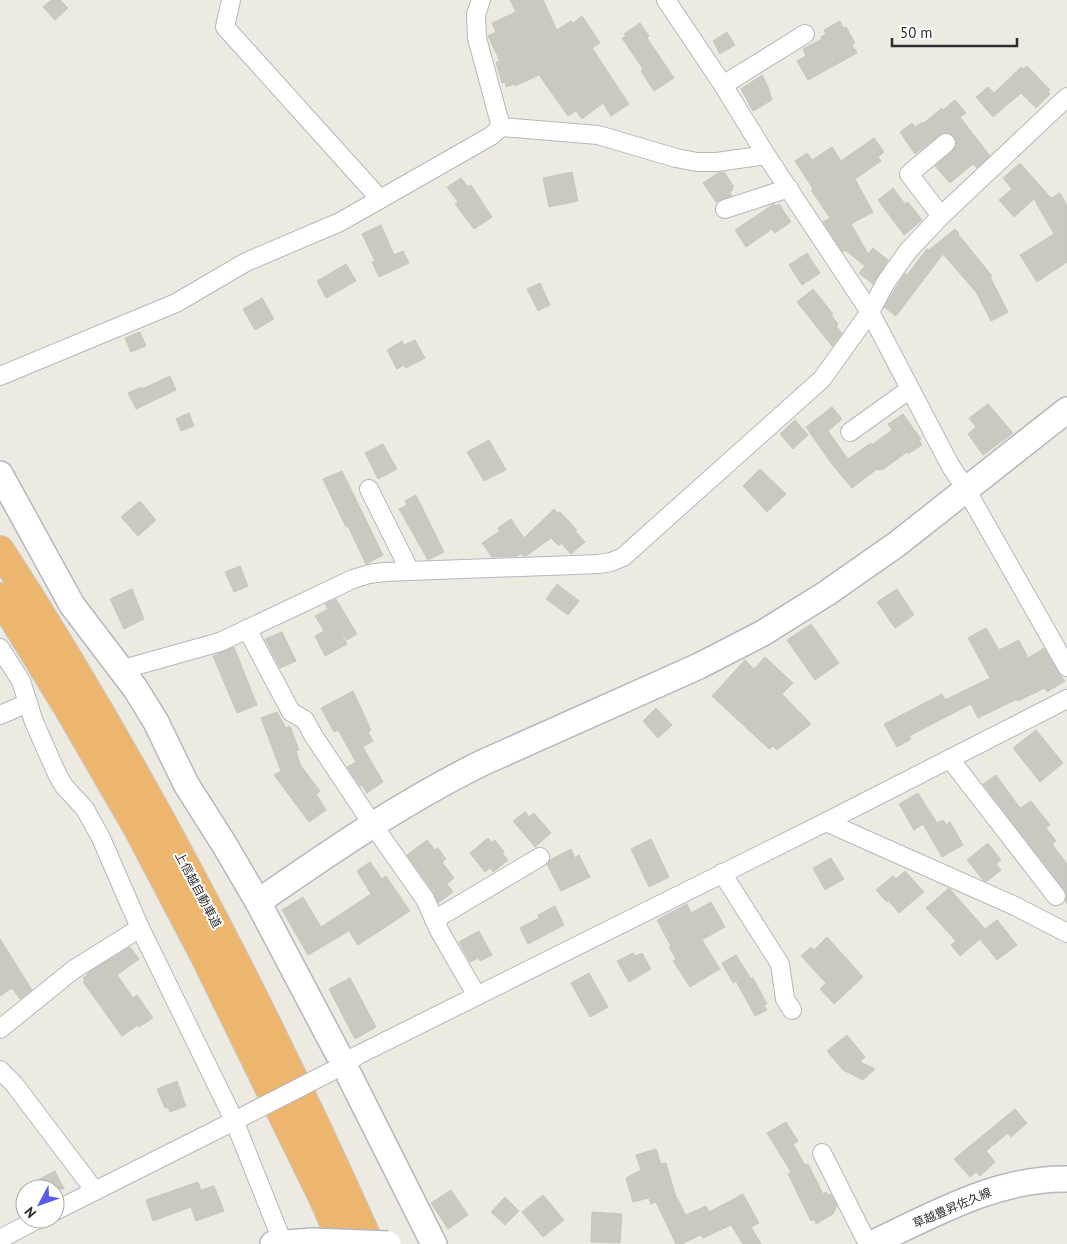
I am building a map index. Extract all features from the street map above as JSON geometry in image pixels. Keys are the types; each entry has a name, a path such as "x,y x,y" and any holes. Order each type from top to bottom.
{"highway":[{"name":"上信越自動車道","path":"0,550 91,697 226,942 285,1060 370,1244"},
{"name":"上信越自動車道","path":"0,597 68,708 160,871 261,1070 323,1198 342,1244"}],"street":[{"path":"231,0 225,27 380,199"},
{"path":"481,0 476,14 477,38 501,127"},
{"path":"666,0 723,84 766,155 870,312 950,465 967,491 1067,667"},
{"path":"723,84 805,34"},
{"path":"120,670 220,642 353,579 384,572 599,564 623,557 822,379 870,312 886,282 908,251 941,216 1067,97"},
{"path":"0,376 176,303 246,262 340,222 491,136 501,127 598,135 676,158 697,162 717,162 766,155"},
{"path":"941,216 909,174 946,143"},
{"path":"725,210 788,188"},
{"path":"850,432 910,390"},
{"path":"258,902 373,825 452,778 699,666 763,633 864,568 967,491 1067,410"},
{"path":"0,474 72,604 135,688 156,722 186,784 258,902 339,1067 434,1244"},
{"path":"369,489 410,571"},
{"path":"248,629 292,712 305,720 373,825 425,899 434,920 477,996"},
{"path":"0,648 21,681 34,722 58,776 92,819 140,928 238,1118 278,1243 313,1241 388,1244"},
{"path":"65,1205 339,1067 358,1054 826,822 1067,699"},
{"path":"0,715 28,703"},
{"path":"950,759 1056,896"},
{"path":"826,822 1015,906 1067,933"},
{"path":"434,920 540,857"},
{"path":"722,873 780,964 785,999 792,1010"},
{"path":"0,1029 73,970 140,928"},
{"path":"0,1070 14,1084 94,1191"},
{"path":"822,1153 870,1244"},
{"name":"草越豊昇佐久線","path":"870,1244 961,1201 984,1193 1025,1183 1067,1180"},
{"path":"0,1240 20,1229"}],"building":[{"path":"51,0 60,0 68,8 55,20 43,7"},
{"path":"510,0 543,0 557,30 571,21 573,23 582,16 600,43 592,48 629,104 611,116 603,103 582,119 576,111 568,116 539,75 515,86 515,84 506,87 505,82 502,83 496,62 500,61 488,36 496,32 492,23 516,12"},
{"path":"840,21 843,28 846,27 855,43 852,45 857,53 808,80 797,61 806,56 803,49 822,39 821,37 826,34 824,30"},
{"path":"640,23 649,36 647,38 674,78 654,91 641,71 643,69 622,38 626,36 624,34"},
{"path":"727,32 735,45 720,54 713,41"},
{"path":"1027,66 1050,90 1048,92 1050,94 1036,108 1021,93 993,117 976,97 988,87 994,93 1021,67 1023,69"},
{"path":"762,75 772,100 753,111 741,89"},
{"path":"955,100 966,113 960,117 990,156 977,168 973,164 950,183 935,166 956,147 954,136 949,133 940,135 915,154 900,132 912,123 915,127 924,123"},
{"path":"874,138 884,152 878,157 881,161 855,179 873,212 851,224 868,254 873,248 888,260 873,284 859,273 865,266 845,250 843,252 823,222 830,218 811,190 813,189 795,161 807,153 812,160 832,147 841,161"},
{"path":"1020,163 1051,198 1060,193 1067,206 1067,262 1037,282 1020,255 1054,234 1034,199 1014,217 999,200 1012,189 1003,178"},
{"path":"572,172 578,201 549,207 543,178"},
{"path":"724,172 734,187 730,192 732,196 716,202 703,183 718,173"},
{"path":"461,178 468,187 471,185 492,217 474,229 455,204 458,202 447,187"},
{"path":"893,188 905,204 908,202 922,220 904,235 878,200"},
{"path":"774,204 776,206 779,204 791,222 775,233 772,229 746,247 735,230"},
{"path":"381,225 394,255 403,251 409,263 379,277 372,262 375,261 362,234"},
{"path":"955,229 992,276 990,277 1008,312 991,321 976,292 943,254 896,316 884,307 905,273 907,275 927,249 929,250"},
{"path":"807,253 820,273 802,285 789,265"},
{"path":"346,264 356,281 326,298 317,281"},
{"path":"540,283 550,305 538,311 527,289"},
{"path":"813,289 833,314 831,315 838,324 836,326 842,333 832,346 797,302"},
{"path":"262,298 274,319 255,330 243,309"},
{"path":"140,332 146,346 131,352 125,338"},
{"path":"415,340 425,358 406,368 404,365 397,369 387,350 402,341 404,345"},
{"path":"170,376 176,390 136,409 128,393 142,387 142,389"},
{"path":"988,404 1013,433 983,455 968,434 976,427 969,418"},
{"path":"832,407 842,419 828,431 848,459 871,443 872,445 892,430 888,424 903,414 921,439 919,440 922,445 908,454 907,452 882,470 877,469 852,488 831,463 806,427"},
{"path":"189,413 194,426 181,431 176,419"},
{"path":"795,420 808,435 793,449 780,434"},
{"path":"489,440 506,470 484,481 467,452"},
{"path":"383,444 397,469 378,479 365,453"},
{"path":"760,469 786,494 767,512 743,486"},
{"path":"342,471 383,555 366,564 323,479"},
{"path":"416,495 444,552 428,560 399,509 407,505 405,501"},
{"path":"140,501 156,520 138,536 121,517"},
{"path":"554,509 558,513 560,512 577,530 575,531 585,542 571,554 561,543 559,546 551,538 526,556 521,554 517,556 492,557 482,543 500,531 498,528 511,519 524,538"},
{"path":"240,566 248,586 234,592 225,572"},
{"path":"557,584 579,601 568,615 546,599"},
{"path":"132,589 144,619 124,629 110,599"},
{"path":"897,589 914,615 895,628 877,602"},
{"path":"336,599 357,634 347,640 335,621 347,644 325,656 315,636 324,631 315,616 328,609 325,604"},
{"path":"811,624 839,663 815,680 787,640"},
{"path":"986,628 999,650 1019,640 1028,658 1044,648 1065,681 1047,692 1045,688 978,718 971,704 909,736 911,739 897,747 884,724 942,694 945,700 990,678 968,638"},
{"path":"282,632 296,661 280,668 265,639"},
{"path":"234,647 257,705 237,713 213,656"},
{"path":"765,657 793,683 782,694 811,724 777,750 773,746 769,749 712,696 745,660 754,669"},
{"path":"353,691 371,730 368,732 373,741 363,747 383,782 367,793 347,767 356,762 338,730 334,732 321,708"},
{"path":"656,708 672,725 658,738 643,721"},
{"path":"277,712 286,728 290,726 299,750 296,751 301,766 320,791 316,794 326,810 309,822 274,775 281,771 261,718"},
{"path":"1036,730 1063,763 1040,782 1013,748"},
{"path":"996,775 1020,808 1031,801 1050,825 1046,828 1056,841 1052,844 1067,864 1067,895 983,784"},
{"path":"918,793 937,823 943,820 946,825 950,822 963,845 942,857 923,824 914,830 899,804"},
{"path":"525,812 529,817 534,813 551,833 535,847 513,821"},
{"path":"488,838 492,843 495,840 508,860 493,872 490,868 485,872 470,853"},
{"path":"651,839 669,877 649,887 631,849"},
{"path":"427,840 435,850 438,848 446,859 442,862 454,878 447,884 453,892 438,903 434,893 407,855"},
{"path":"988,843 1001,860 996,864 1001,870 986,882 967,860"},
{"path":"571,849 575,858 579,855 590,877 561,891 547,864 550,860"},
{"path":"831,858 844,879 825,890 813,868"},
{"path":"370,862 382,879 386,876 410,911 358,945 349,931 308,955 282,910 303,897 321,927 371,894 357,871"},
{"path":"905,871 924,892 899,913 876,890 893,876 896,879"},
{"path":"949,888 985,929 997,920 1017,945 997,960 980,939 960,956 951,945 956,941 926,908"},
{"path":"711,902 725,927 702,940 720,969 690,987 673,961 676,959 669,947 671,946 657,920 687,904 691,913"},
{"path":"555,906 564,925 528,944 520,928 539,918 538,915"},
{"path":"479,931 492,955 480,961 478,958 470,962 459,942"},
{"path":"827,937 863,977 834,1004 820,989 826,983 801,956 811,947 814,950"},
{"path":"0,939 32,990 20,999 12,988 0,996"},
{"path":"130,947 139,959 117,975 133,998 137,995 153,1018 122,1036 83,982 85,981 83,978 88,975 87,973"},
{"path":"633,953 635,956 642,953 651,969 629,982 617,961"},
{"path":"736,955 751,979 753,978 767,1004 764,1005 767,1010 755,1016 736,981 733,983 722,963"},
{"path":"589,973 608,1007 590,1017 571,983"},
{"path":"350,978 376,1027 355,1039 329,989"},
{"path":"847,1035 865,1057 860,1062 875,1069 863,1080 843,1070 827,1051"},
{"path":"177,1081 186,1106 170,1112 168,1107 165,1108 157,1089"},
{"path":"1015,1109 1027,1123 1011,1137 1008,1133 986,1151 995,1162 980,1176 976,1172 970,1177 954,1159"},
{"path":"786,1122 798,1141 793,1144 805,1165 808,1164 823,1194 826,1192 828,1195 831,1194 837,1206 833,1214 816,1224 814,1219 811,1221 788,1174 791,1172 767,1133"},
{"path":"656,1149 661,1164 666,1163 675,1194 686,1215 706,1206 709,1212 743,1194 759,1223 751,1227 761,1244 743,1244 731,1225 703,1238 701,1235 681,1244 676,1244 656,1202 651,1204 649,1198 633,1202 626,1178 641,1170 636,1155"},
{"path":"55,1171 59,1179 39,1179"},
{"path":"198,1182 201,1190 214,1186 224,1211 196,1221 191,1207 153,1221 146,1200"},
{"path":"451,1190 468,1215 448,1229 431,1203"},
{"path":"543,1195 564,1220 543,1237 522,1212"},
{"path":"505,1197 519,1211 505,1225 491,1212"},
{"path":"592,1212 622,1214 620,1243 591,1242"}]}
